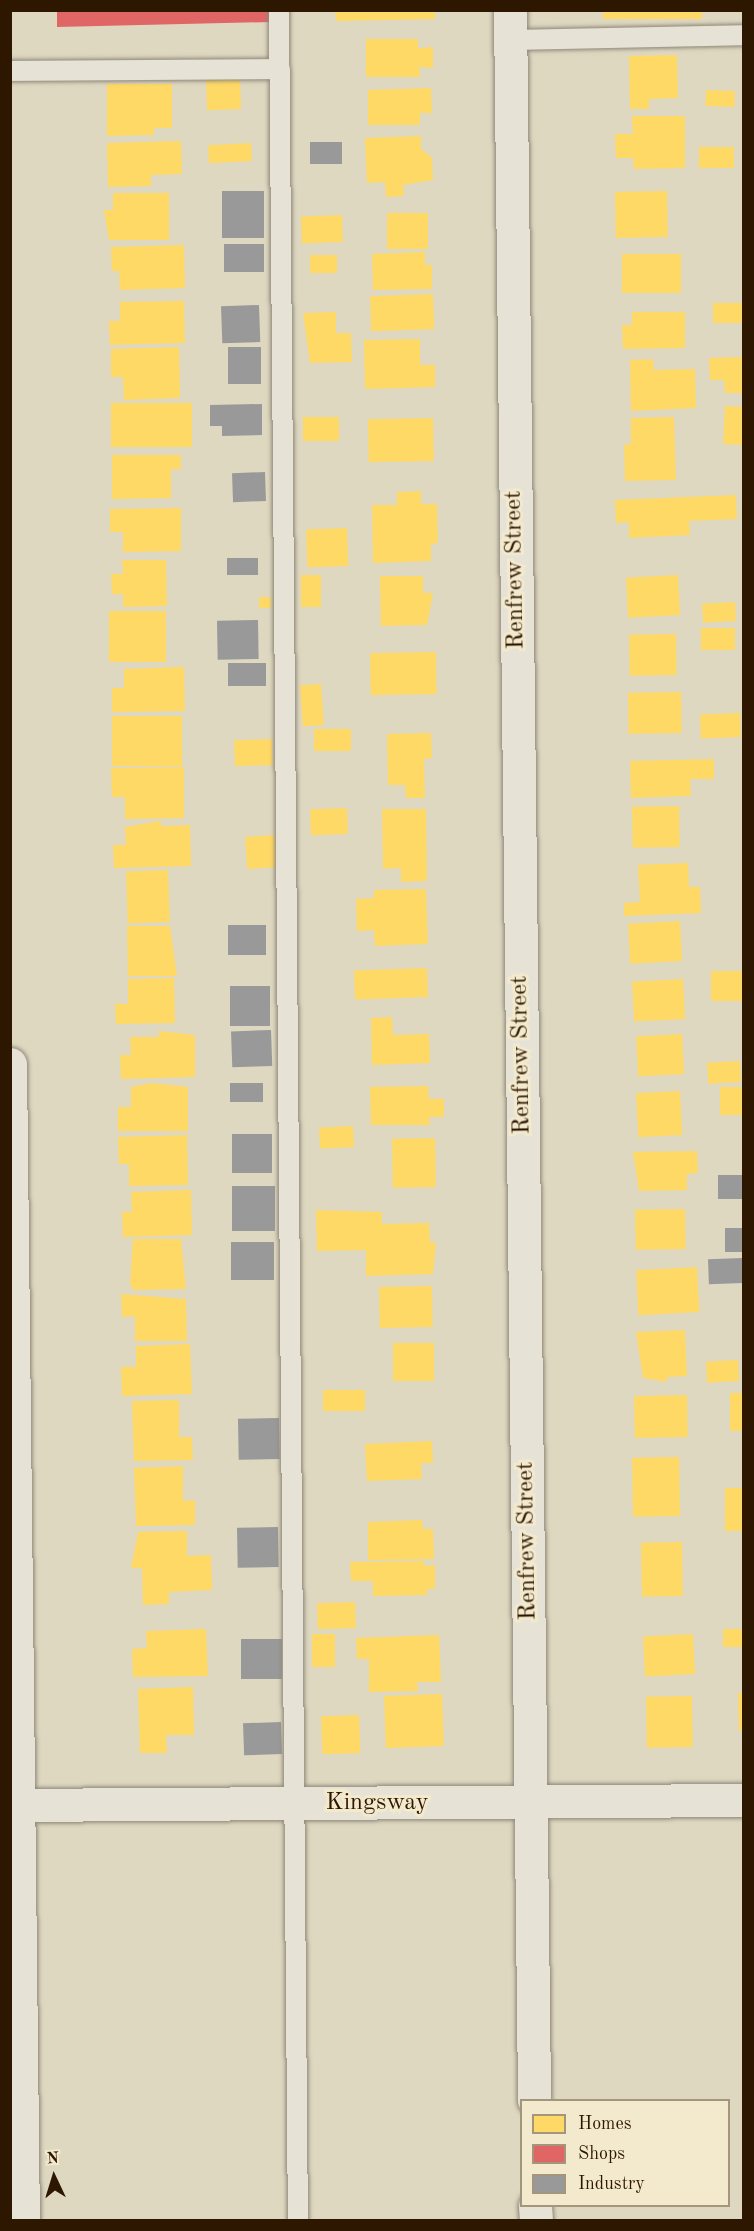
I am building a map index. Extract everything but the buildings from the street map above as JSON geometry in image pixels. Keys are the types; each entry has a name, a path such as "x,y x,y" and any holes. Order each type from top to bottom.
{"street":[{"name":"Renfrew Street","path":"510,25 534,2099"},
{"path":"10,1064 16,2032 23,2220"},
{"name":"Kingsway","path":"16,1805 744,1800"}],"lane":[{"path":"279,10 298,2220"},
{"path":"510,25 744,35"},
{"path":"10,71 280,69"}]}
